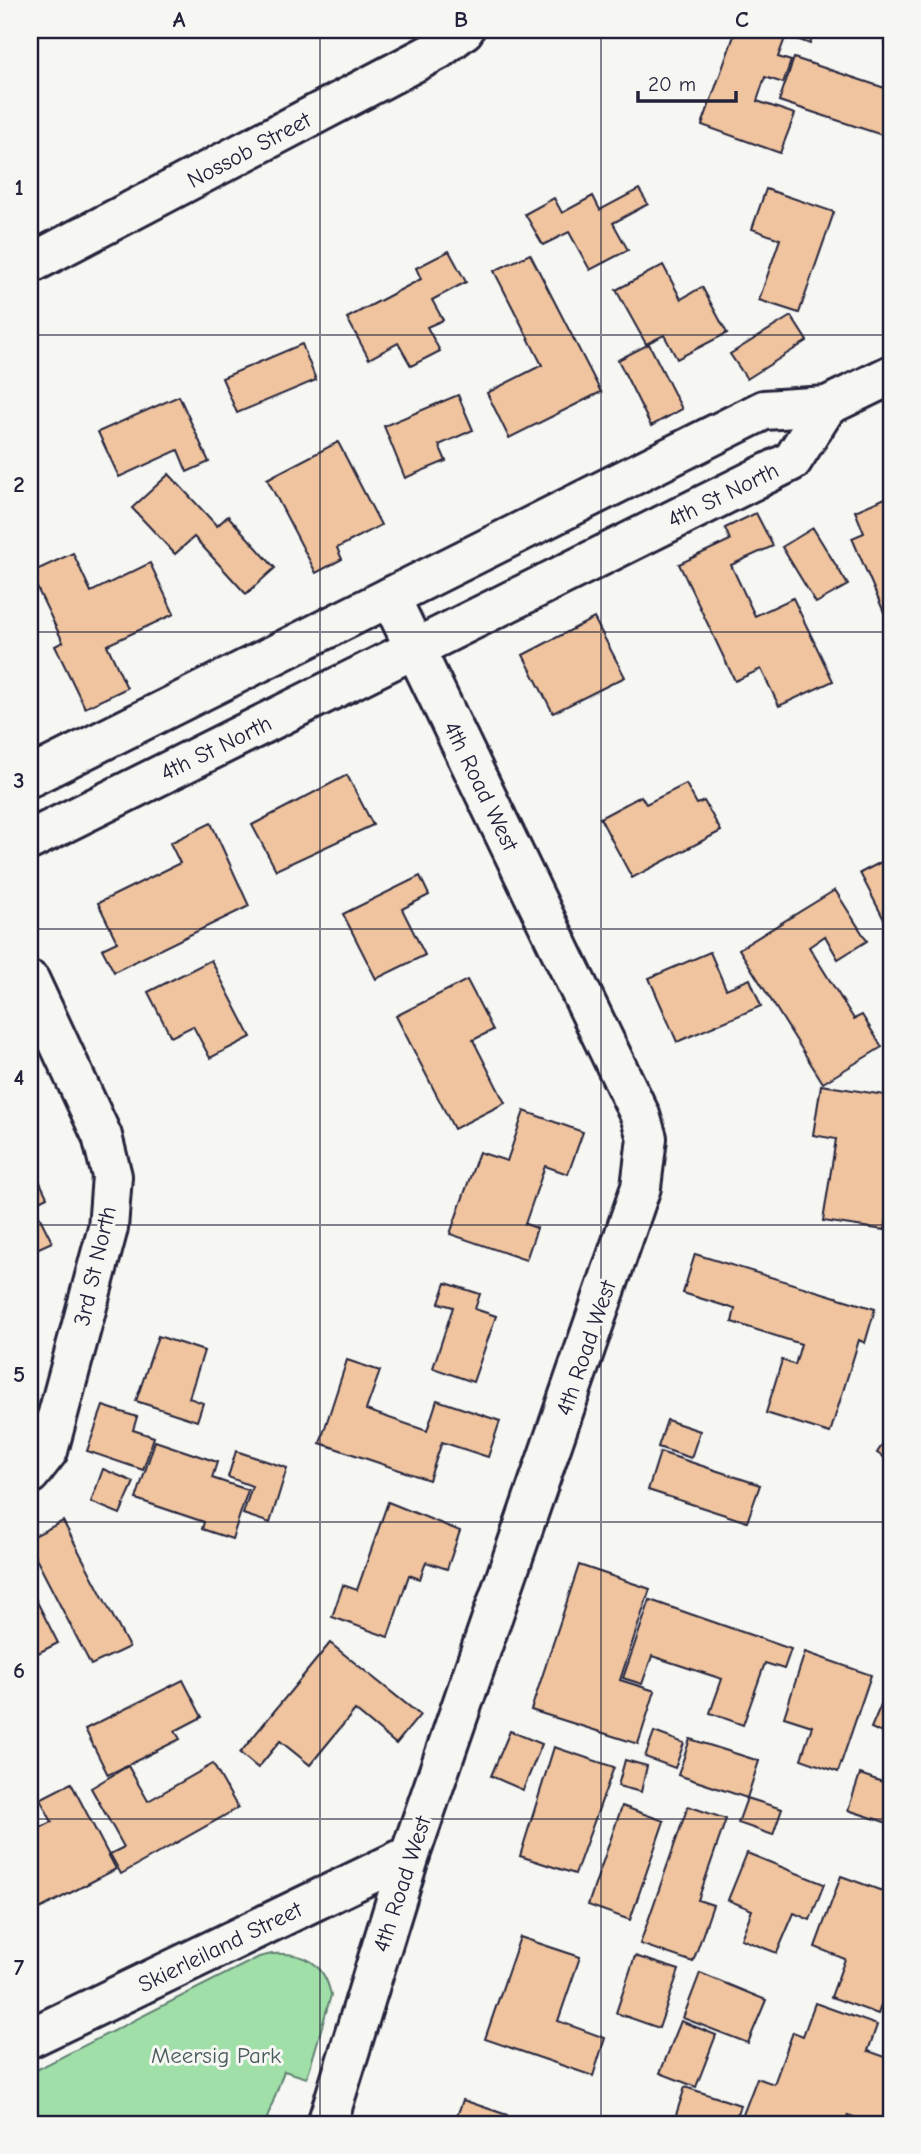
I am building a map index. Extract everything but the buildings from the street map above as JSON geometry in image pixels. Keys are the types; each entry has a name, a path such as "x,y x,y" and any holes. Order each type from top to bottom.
{"street":[{"name":"Nossob Street","path":"30,264 438,50 464,30"},
{"path":"30,777 764,410 827,406 891,375"},
{"name":"4th St North","path":"30,840 792,461 827,406"},
{"name":"4th Road West","path":"327,2124 411,1855 641,1187 647,1138 640,1115 390,597"},
{"name":"3rd St North","path":"30,981 103,1136 112,1177 107,1228 48,1451 30,1474"},
{"name":"Skierleiland Street","path":"30,2038 411,1855"}],"green space":[{"name":"Meersig Park","path":"272,1954 294,1955 311,1961 323,1974 331,1995 307,2078 284,2071 265,2124 30,2124 30,2073 259,1957"}]}
